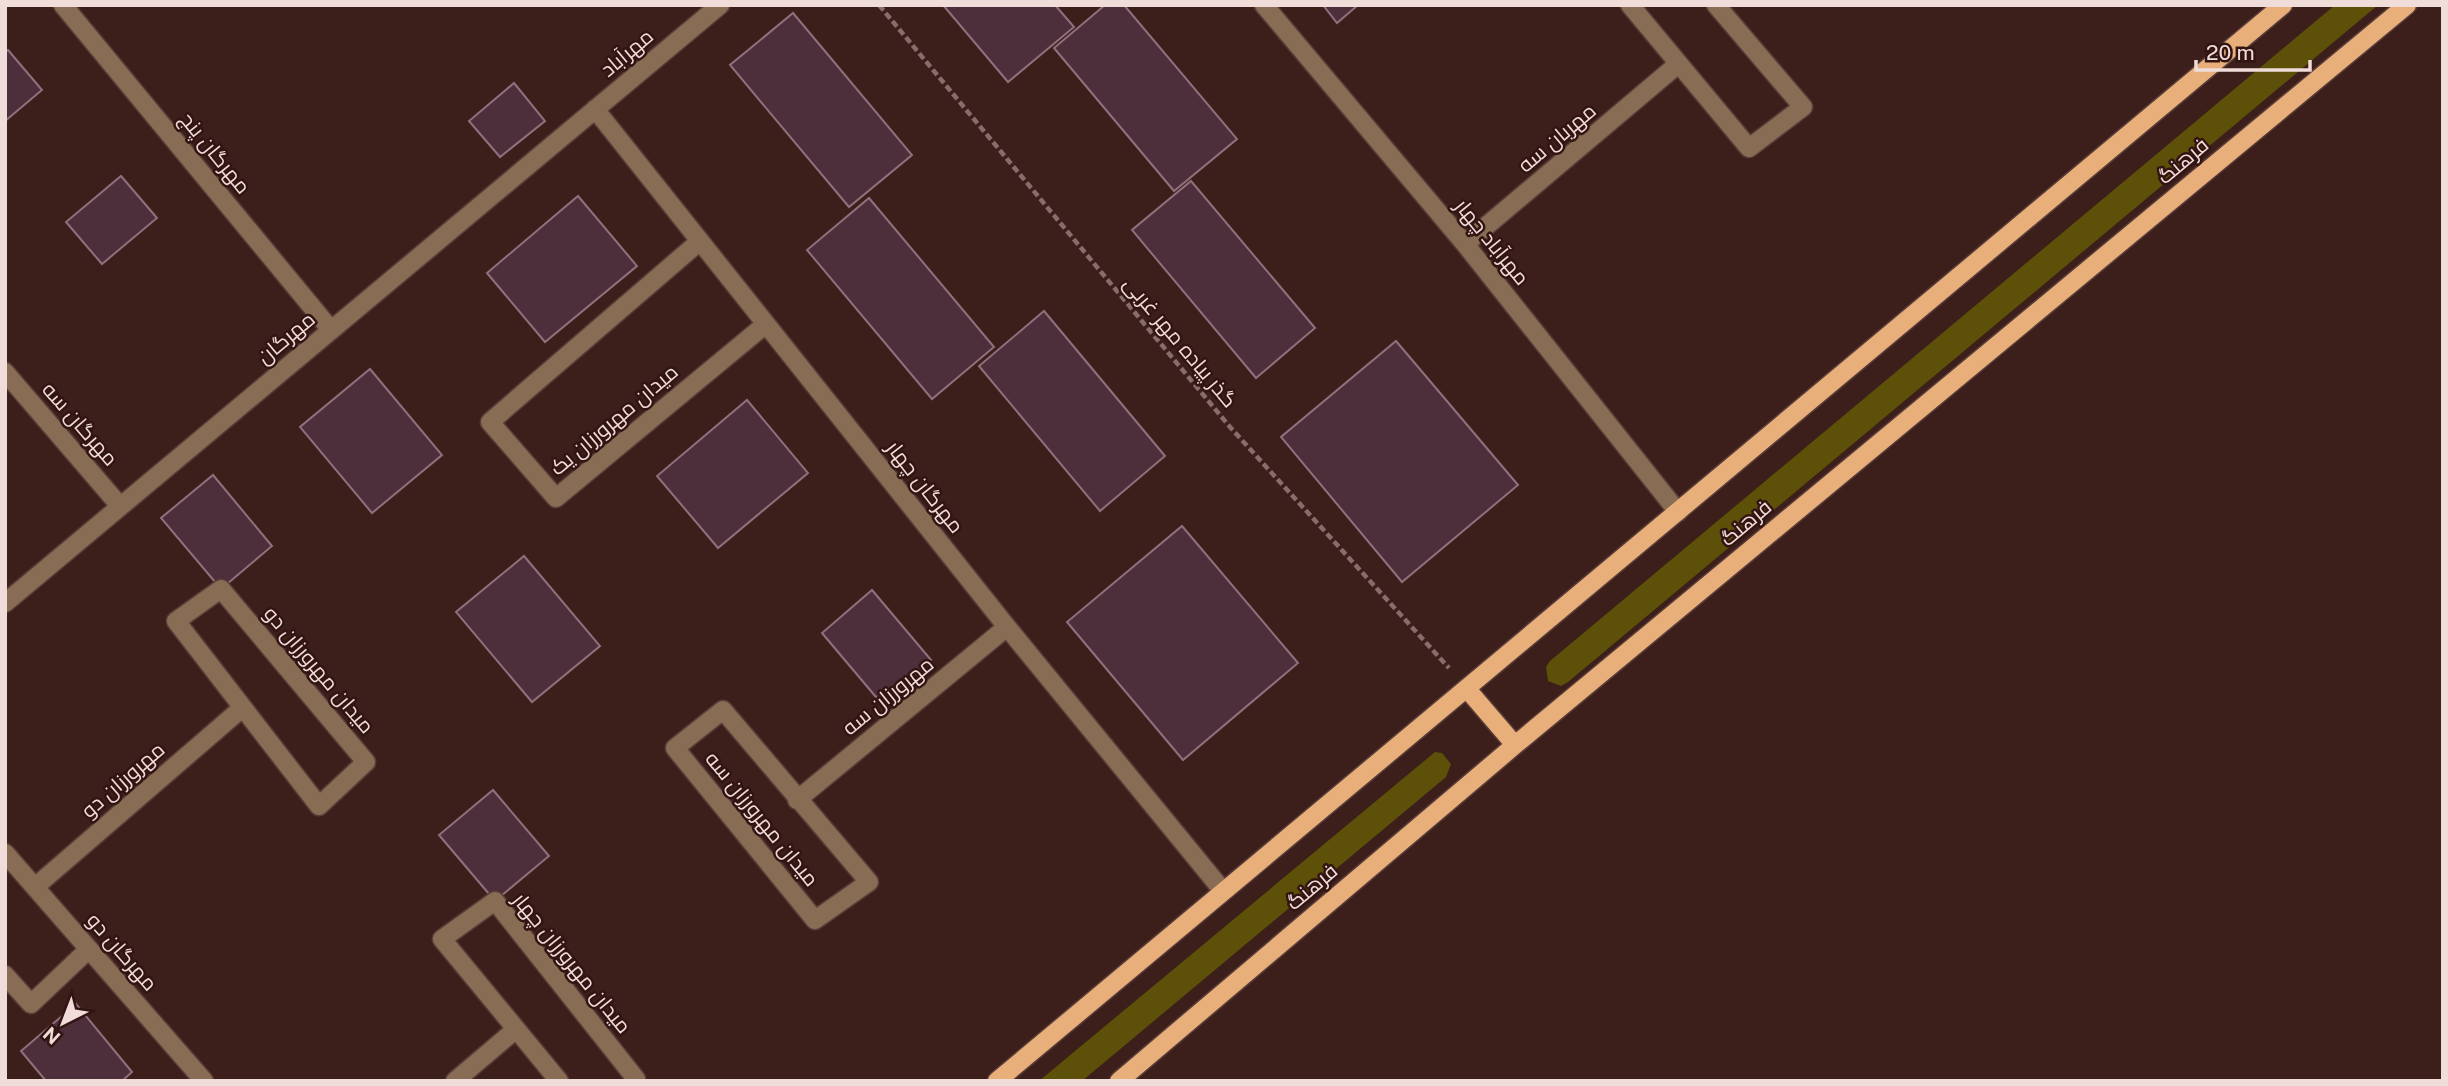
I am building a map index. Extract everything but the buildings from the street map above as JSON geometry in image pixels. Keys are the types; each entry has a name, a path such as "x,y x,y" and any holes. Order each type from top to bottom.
{"main road":[{"path":"997,1081 2283,5"},
{"name":"فرهنگ","path":"1119,1081 1515,744 2407,5"},
{"path":"1467,689 1515,744"}],"street":[{"name":"مهرگان پنج","path":"63,5 331,330"},
{"name":"مهرآباد","path":"596,109 720,5"},
{"name":"مهرآباد چهار","path":"1264,5 1465,244 1678,512"},
{"path":"1630,5 1749,149 1803,107 1716,5"},
{"name":"مهربان سه","path":"1465,244 1677,65"},
{"name":"مهرگان","path":"5,603 596,109"},
{"name":"مهرگان چهار","path":"596,109 1007,627 1223,891"},
{"name":"میدان مهرورزان یک","path":"700,241 490,422 556,498 766,324"},
{"name":"مهرگان سه","path":"5,372 120,506"},
{"name":"میدان مهرورزان دو","path":"221,589 366,762 319,806 241,709 176,621 221,589"},
{"name":"مهرورزان سه","path":"797,800 1007,627"},
{"name":"مهرورزان دو","path":"34,887 241,709"},
{"name":"میدان مهرورزان سه","path":"723,710 797,800 869,882 815,920 675,748 723,710"},
{"name":"مهرگان دو","path":"5,853 204,1081"},
{"name":"میدان مهرورزان چهار","path":"559,1081 514,1030 442,939 495,901 636,1079 633,1081"},
{"path":"5,975 31,1004 89,949"},
{"path":"455,1081 514,1030"}],"path":[{"name":"گذر پیاده مهر غربی","path":"879,5 1230,427 1467,689"}],"shaded area":[{"path":"2335,5 2378,5 1568,682 1561,686 1548,681 1546,667 1550,661"},
{"path":"1435,752 1442,753 1451,764 1446,777 1082,1081 1039,1081"}]}
